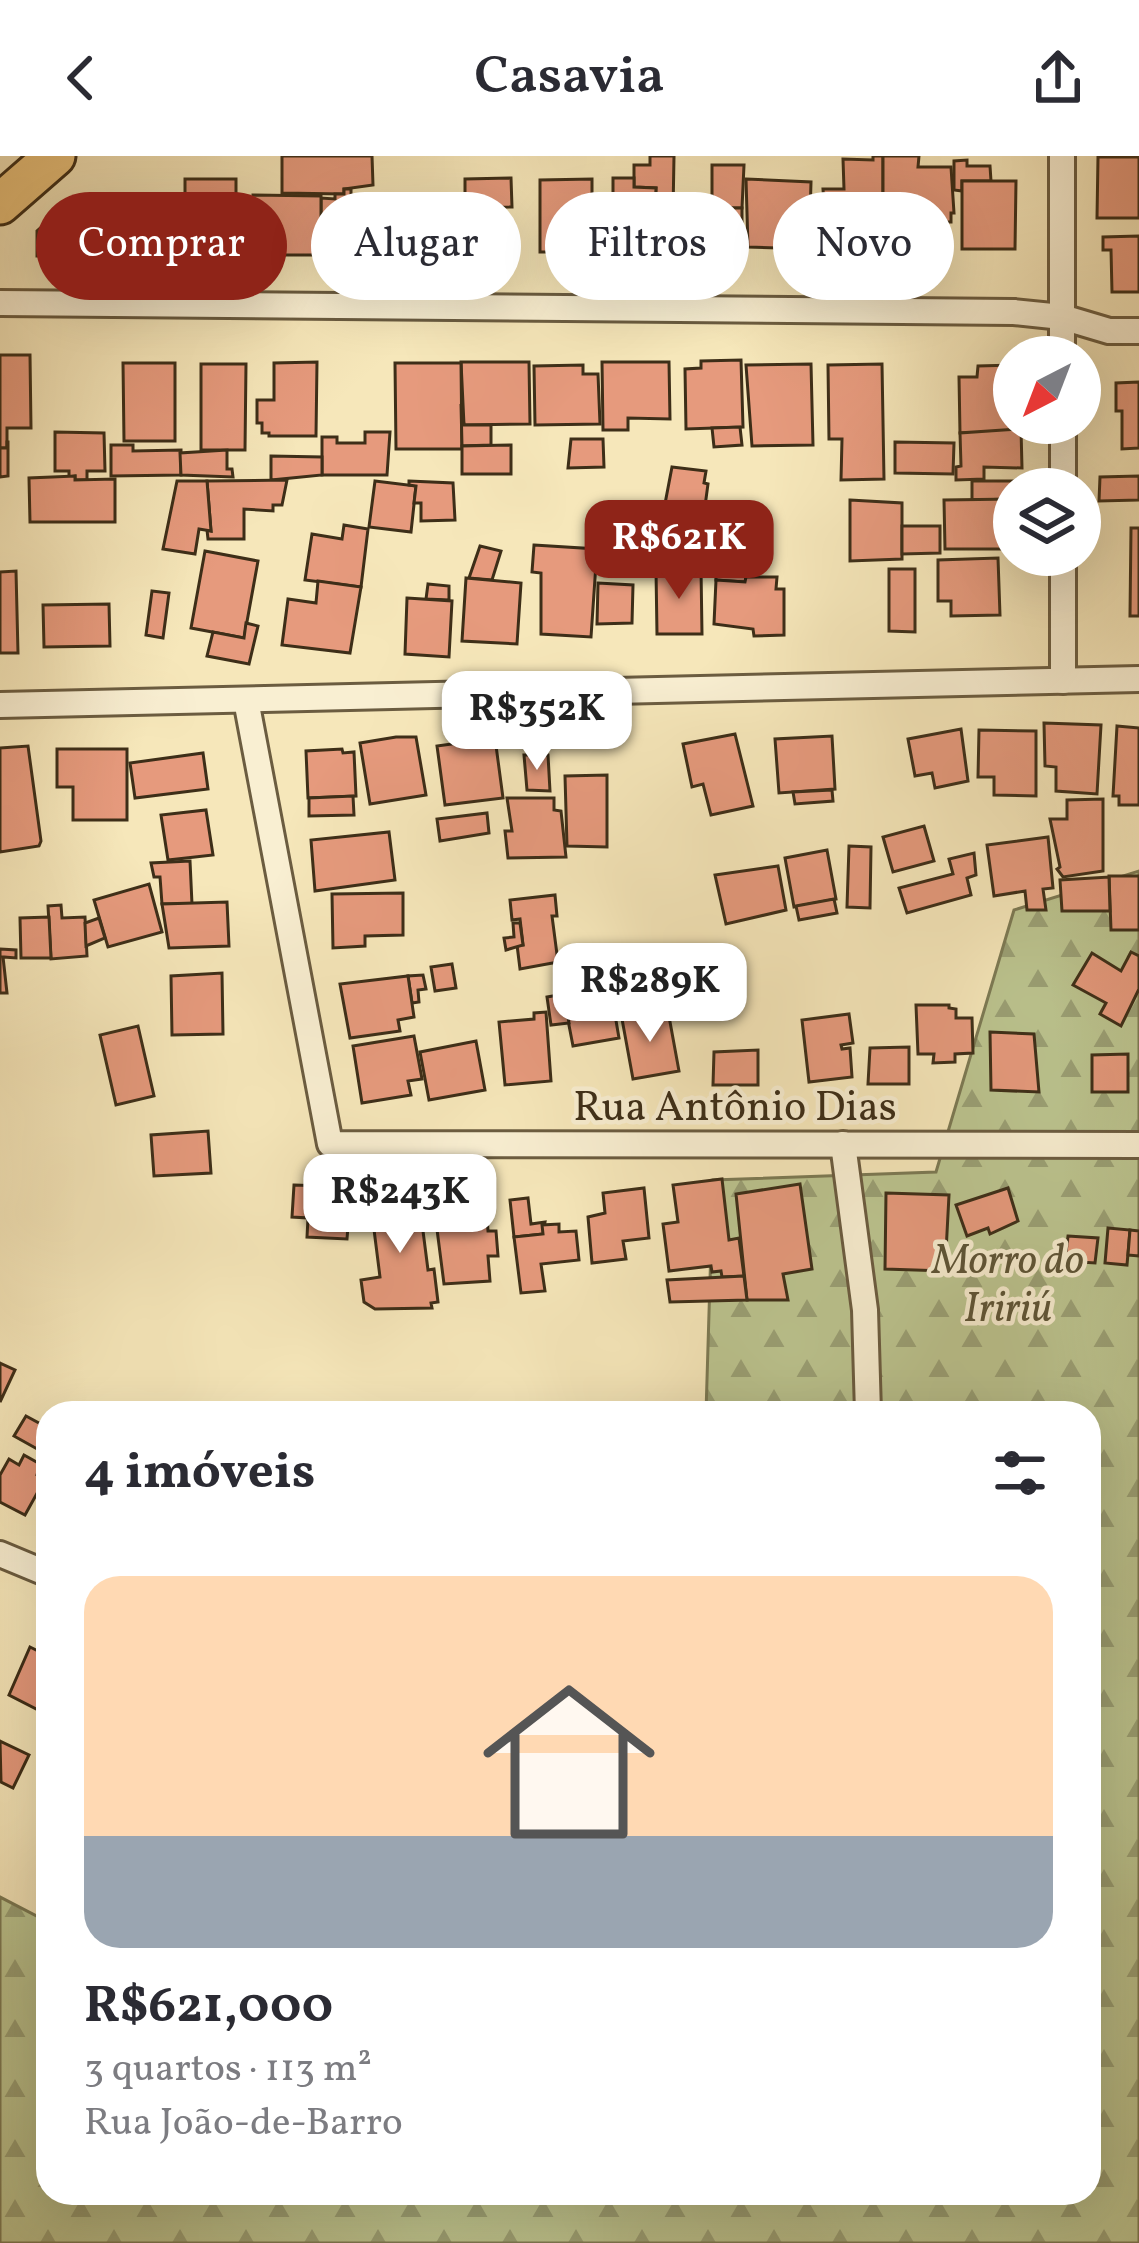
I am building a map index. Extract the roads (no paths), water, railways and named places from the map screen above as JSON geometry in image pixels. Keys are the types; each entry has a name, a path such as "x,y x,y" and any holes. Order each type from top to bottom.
{"main road":[{"path":"0,204 55,156"}],"street":[{"path":"1062,156 1062,336"},
{"path":"0,303 1014,312 1062,317 1109,331 1139,331"},
{"path":"1063,576 1063,681"},
{"path":"0,705 1139,679"},
{"name":"Rua Antônio Dias","path":"246,700 330,1144 1139,1144"},
{"path":"843,1144 865,1310 868,1401"},
{"path":"0,1554 36,1569"}],"park label":[{"name":"Morro do Iririú","path":"1008,1282"}]}
